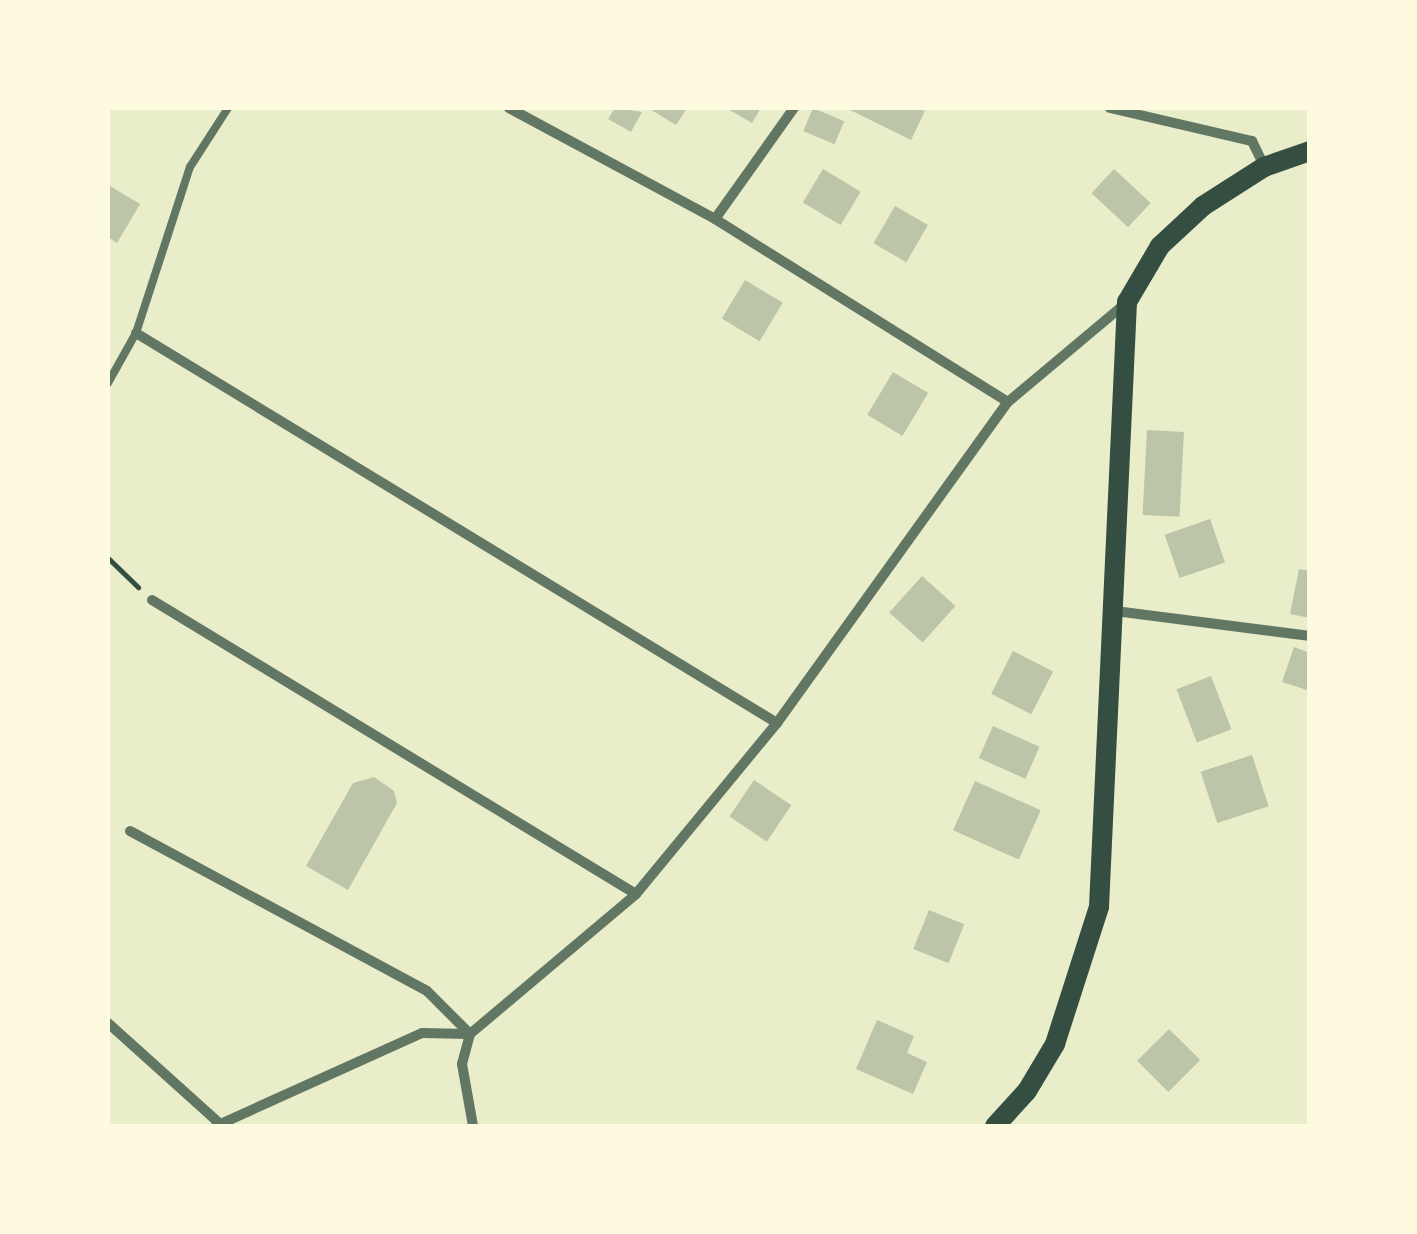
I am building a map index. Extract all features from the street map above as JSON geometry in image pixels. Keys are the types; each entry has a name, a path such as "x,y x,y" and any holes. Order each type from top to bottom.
{"main road":[{"path":"994,1126 1028,1091 1055,1044 1098,907 1127,302 1160,246 1202,206 1264,167 1310,152"}],"street":[{"path":"509,108 715,219 1008,402"},
{"path":"715,219 794,108"},
{"path":"1110,108 1252,141 1264,167"},
{"path":"473,1126 462,1064 470,1034 636,894 777,723 1008,402 1127,302"},
{"path":"136,333 777,723"},
{"path":"152,600 636,894"},
{"path":"1115,611 1310,636"},
{"path":"130,831 428,991 470,1034"},
{"path":"108,1024 218,1126 422,1033 470,1034"}],"lane":[{"path":"108,383 136,333 190,166 228,108"}],"path":[{"path":"108,558 152,600"}],"building":[{"path":"615,108 642,112 631,132 608,119"},
{"path":"648,108 687,108 676,125"},
{"path":"726,108 761,108 752,123"},
{"path":"813,108 844,121 835,144 803,131"},
{"path":"846,108 917,108 925,111 911,140"},
{"path":"823,169 861,192 841,225 803,202"},
{"path":"1114,169 1151,203 1128,227 1091,193"},
{"path":"108,185 140,204 117,243 108,237"},
{"path":"895,206 928,225 906,262 874,243"},
{"path":"745,280 783,303 760,341 722,319"},
{"path":"893,372 928,393 902,436 867,415"},
{"path":"1147,430 1184,432 1180,517 1143,515"},
{"path":"1210,519 1225,562 1180,578 1165,535"},
{"path":"1299,569 1310,571 1310,618 1290,614"},
{"path":"922,576 955,606 923,643 889,612"},
{"path":"1294,647 1310,653 1310,691 1282,682"},
{"path":"1013,651 1053,671 1031,714 991,694"},
{"path":"1211,676 1231,729 1197,742 1176,689"},
{"path":"993,726 1040,747 1025,779 979,758"},
{"path":"1252,755 1269,806 1217,823 1201,772"},
{"path":"374,777 394,791 397,803 348,890 306,866 353,783"},
{"path":"754,780 791,805 767,842 729,816"},
{"path":"975,781 1041,810 1019,860 953,830"},
{"path":"929,910 964,924 948,963 913,949"},
{"path":"877,1020 914,1036 907,1053 927,1062 913,1094 856,1069"},
{"path":"1169,1029 1200,1060 1168,1092 1137,1061"}]}
